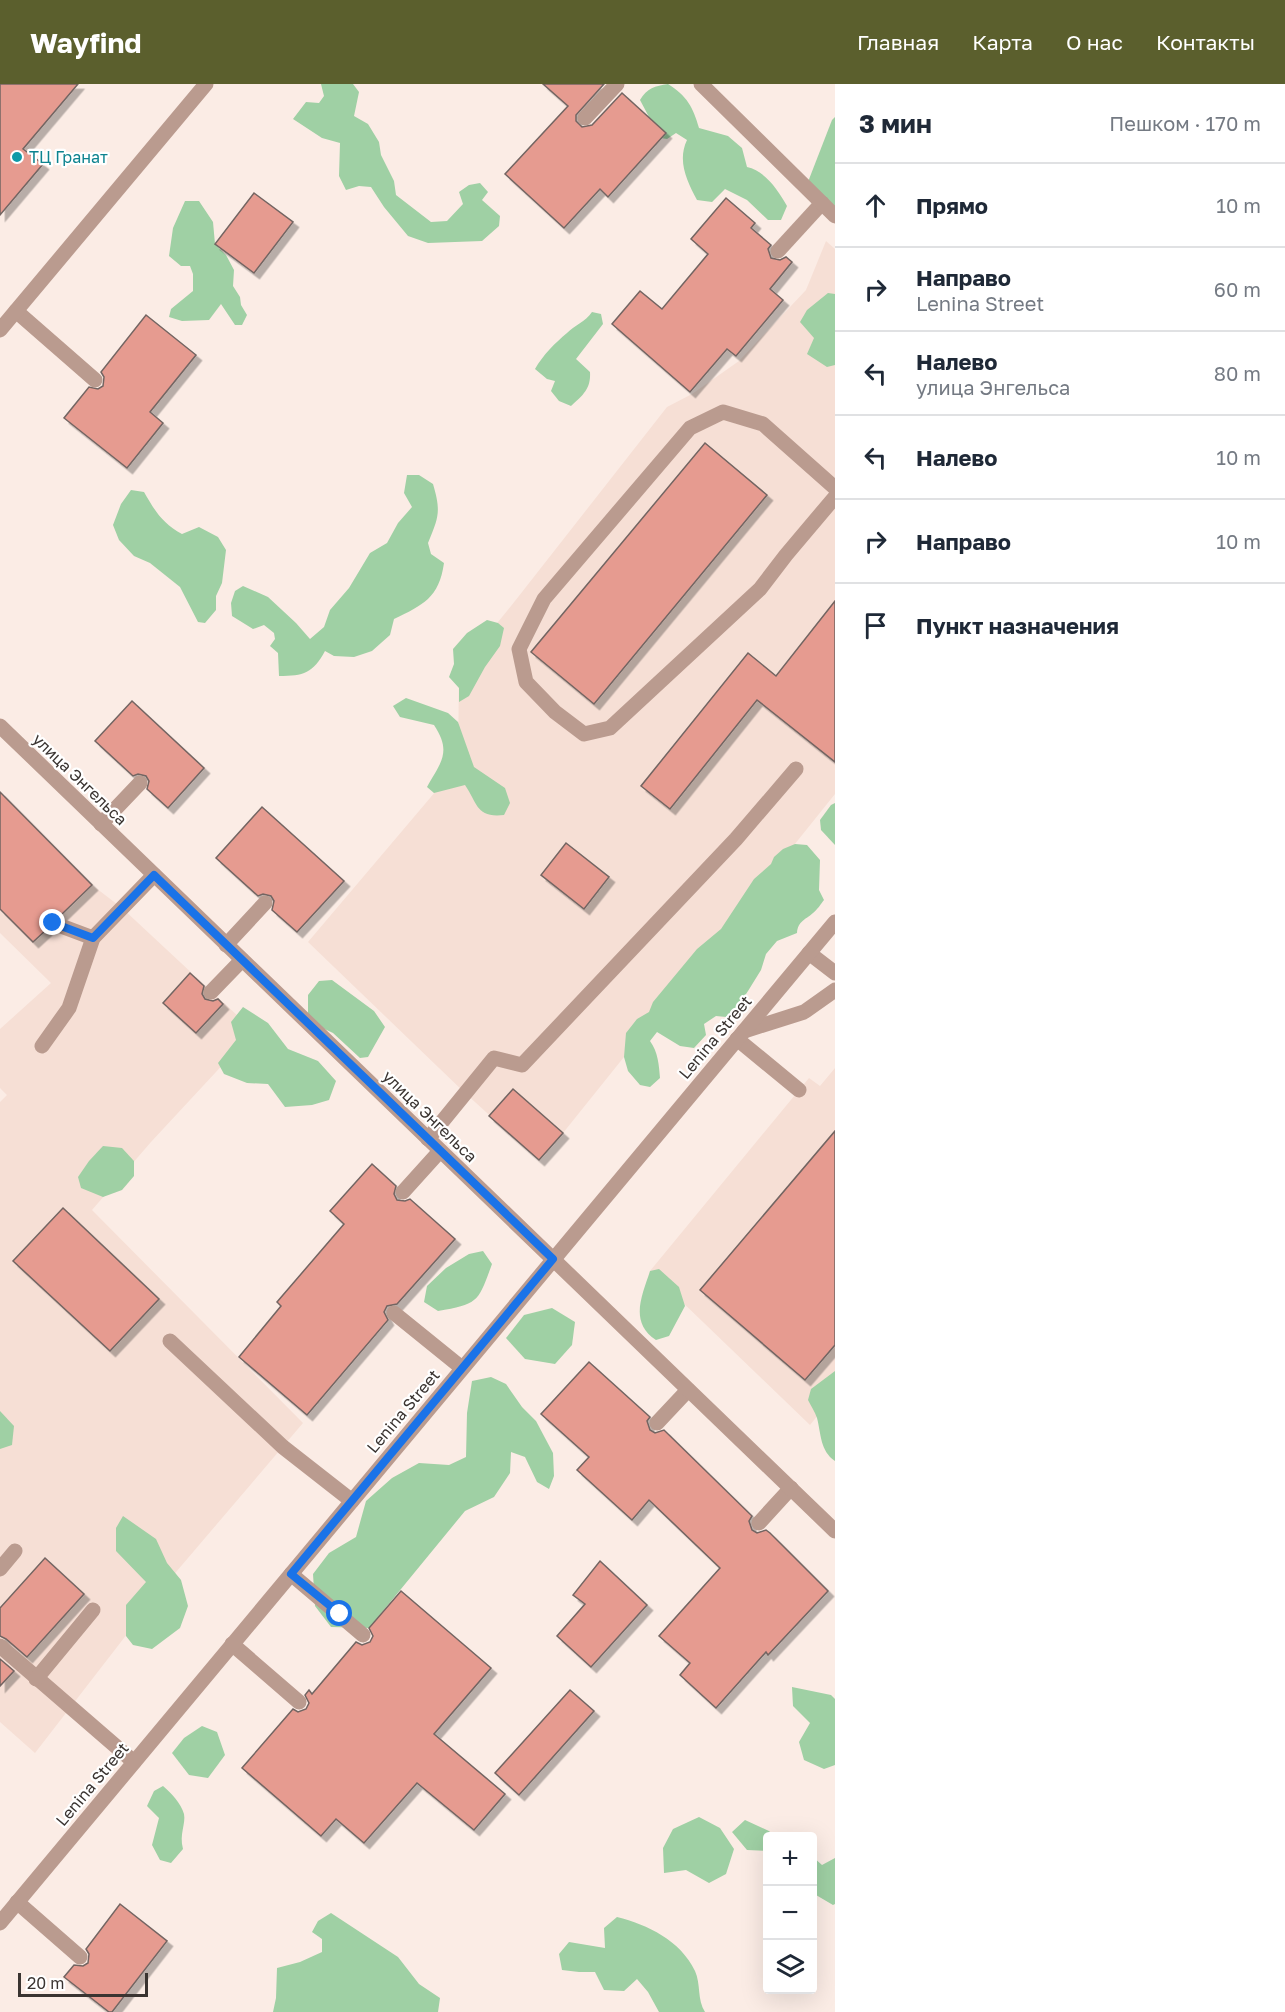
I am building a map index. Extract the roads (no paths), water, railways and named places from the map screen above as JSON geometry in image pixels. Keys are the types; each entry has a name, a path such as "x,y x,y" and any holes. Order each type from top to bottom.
{"street":[{"path":"0,330 206,84"},
{"path":"585,118 617,84"},
{"path":"701,84 835,216"},
{"path":"778,251 822,203"},
{"path":"16,311 95,380"},
{"path":"835,488 763,424 723,412 690,428 543,599 519,649 526,682 555,711 584,734 610,728 760,589 835,497"},
{"name":"улица Энгельса","path":"0,726 835,1531"},
{"path":"428,1139 494,1058 522,1065 736,839 796,769"},
{"path":"101,824 140,783"},
{"path":"42,1046 69,1008 93,938 154,875"},
{"path":"226,945 265,903"},
{"name":"Lenina Street","path":"0,1923 835,922"},
{"path":"53,923 93,938"},
{"path":"809,953 835,973"},
{"path":"211,992 242,960"},
{"path":"799,1090 740,1035 804,1012 835,990"},
{"path":"402,1191 440,1151"},
{"path":"394,1313 462,1368"},
{"path":"170,1341 282,1447 352,1501"},
{"path":"657,1423 688,1390"},
{"path":"759,1523 791,1488"},
{"path":"0,1569 15,1551"},
{"path":"291,1574 363,1635"},
{"path":"36,1679 93,1610"},
{"path":"232,1644 299,1702"},
{"path":"0,1646 134,1762"},
{"path":"17,1902 80,1957"}],"place":[{"name":"ТЦ Гранат","path":"17,157"}]}
